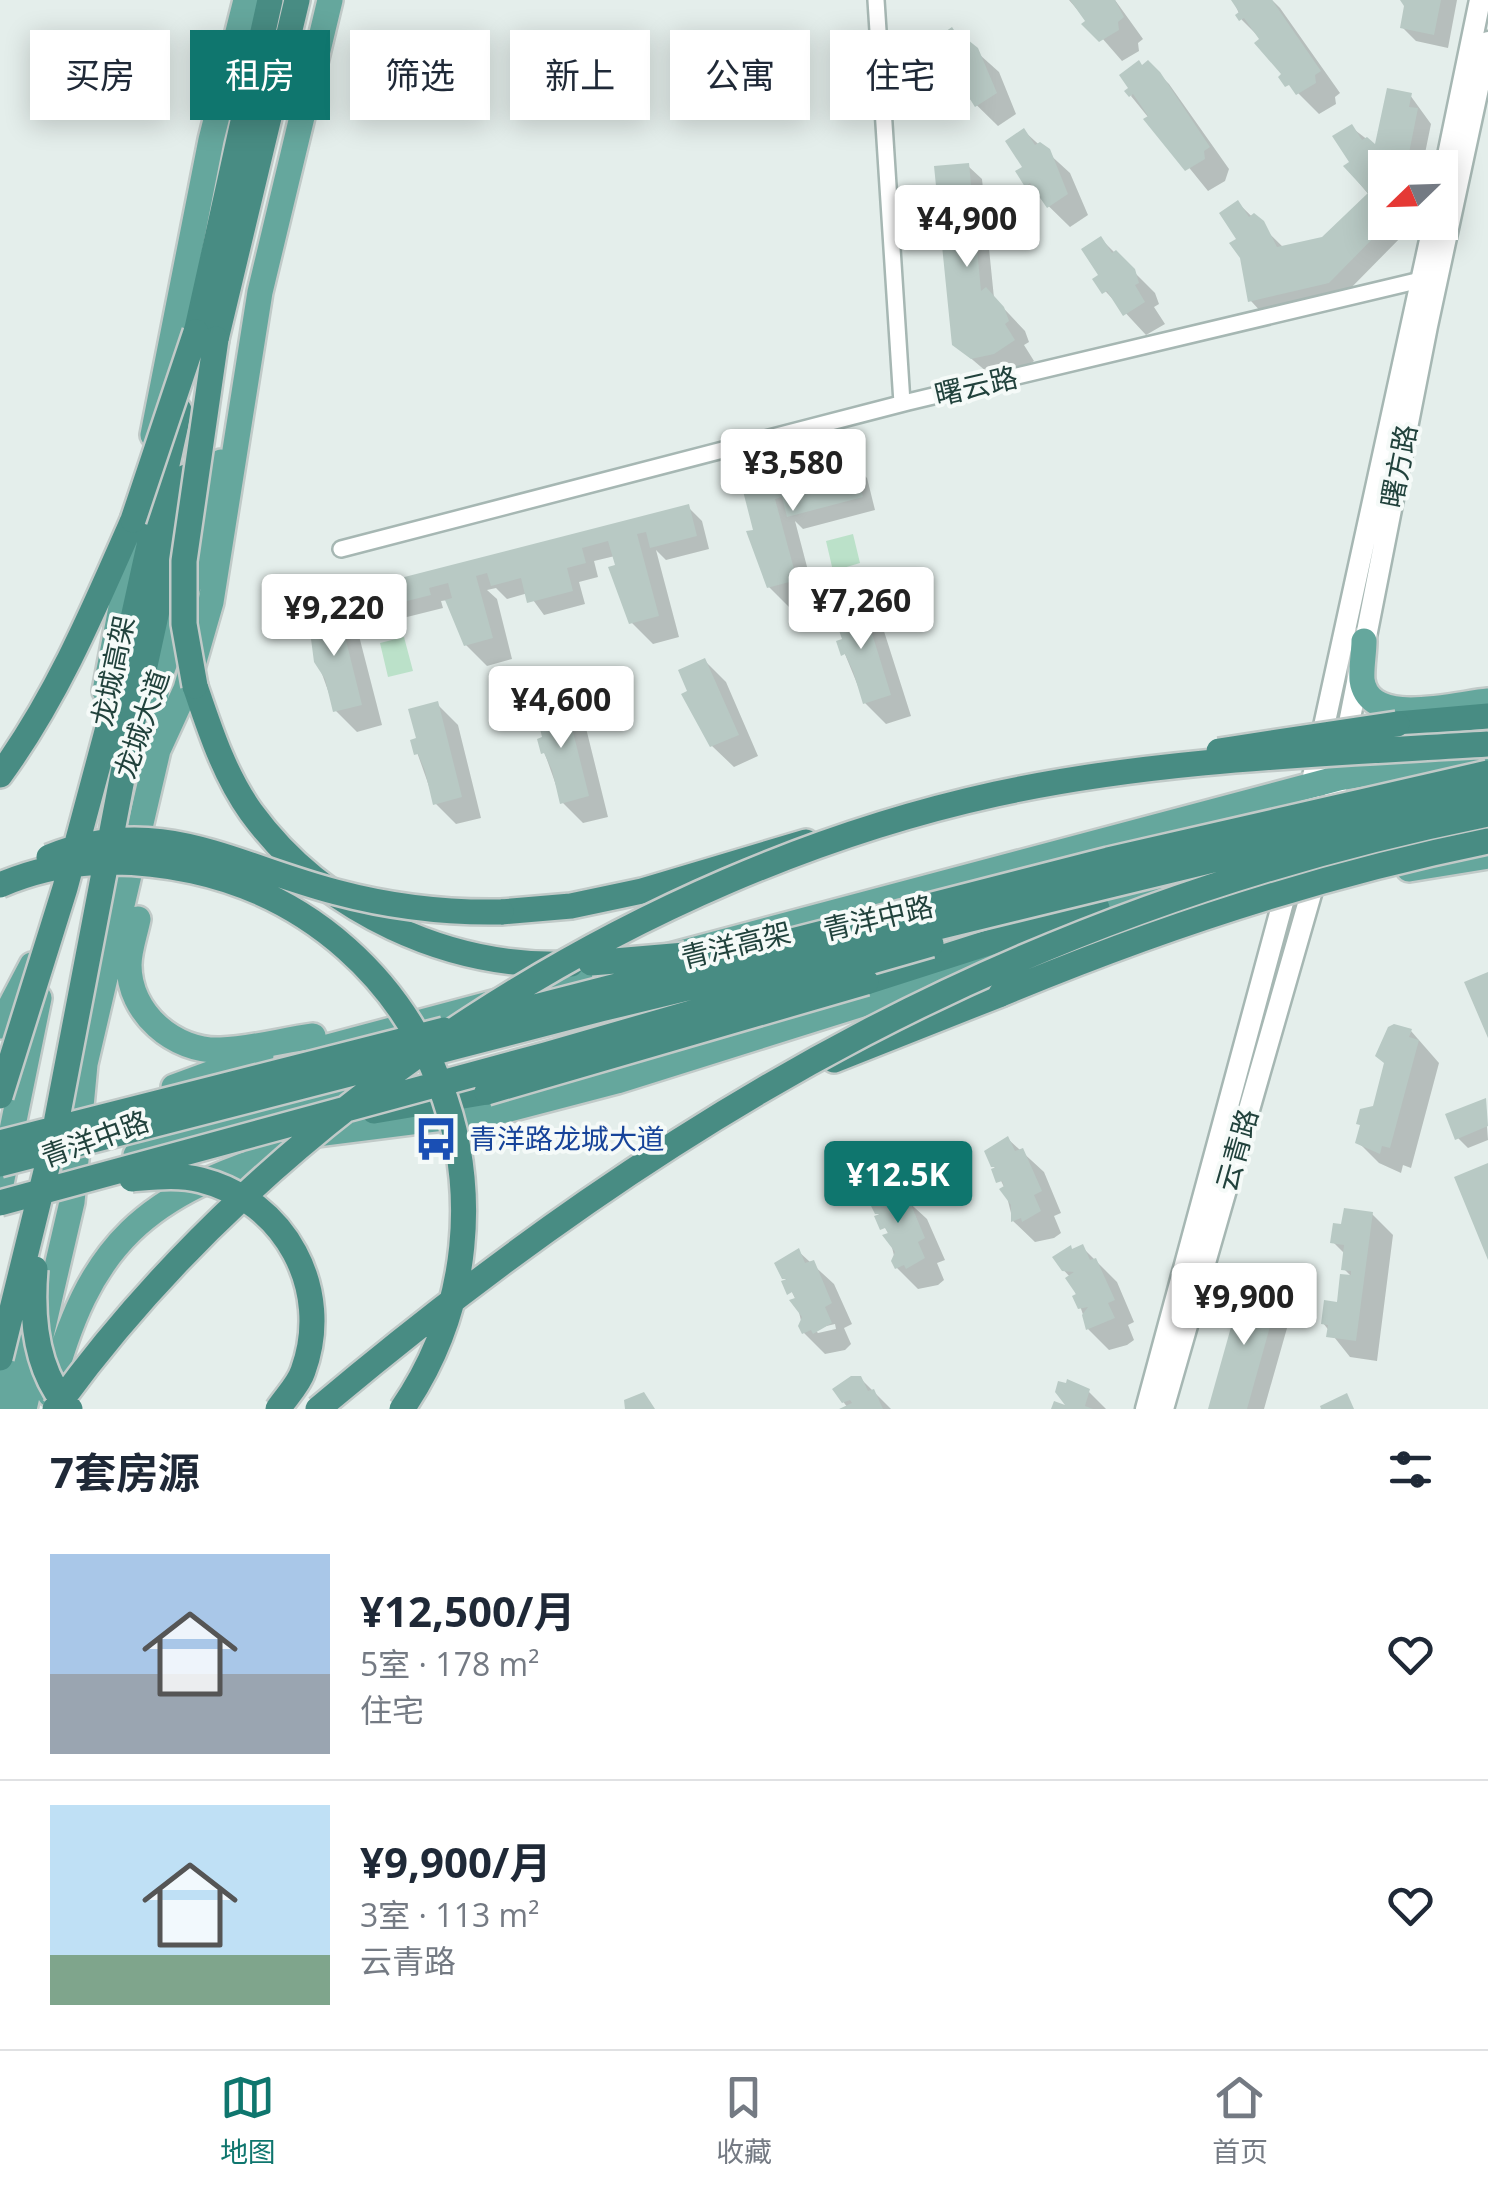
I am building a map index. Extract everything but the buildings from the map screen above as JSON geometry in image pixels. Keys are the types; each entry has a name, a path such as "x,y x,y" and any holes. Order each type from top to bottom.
{"highway":[{"name":"龙城高架","path":"0,1358 50,1155 270,0"},
{"name":"龙城高架","path":"0,1096 65,888 206,335 297,0"},
{"path":"0,775 28,737 82,638 206,335"},
{"path":"206,335 184,561 184,624 195,686 220,758 250,810 295,864 408,936 470,956 531,966 683,955 891,915"},
{"path":"0,884 89,842 158,840 403,908 501,912 571,906 642,891 739,859 995,794 1259,742 1488,720"},
{"path":"1124,770 1488,744"},
{"name":"青洋高架","path":"4,1133 1488,772"},
{"name":"青洋高架","path":"0,1164 1218,856 1488,793"},
{"path":"318,1409 574,1209 742,1100 903,1010 1056,940 1267,868 1488,814"},
{"path":"55,1409 104,1341 178,1258 261,1178 356,1099 445,1036 571,957 748,876 884,823"},
{"path":"742,1100 1188,922 1316,882 1488,841"},
{"path":"0,1204 546,1056 1070,905 1218,856"},
{"path":"0,884 67,864 118,861 215,876 266,894 312,920 354,952 384,982 435,1068 451,1113 460,1160 460,1266 446,1326 402,1409"},
{"path":"266,1130 487,1092 866,982 1097,908"},
{"path":"50,1155 32,1300 39,1354 57,1396 70,1409"},
{"path":"0,1204 116,1181 167,1176 216,1185 271,1216 302,1266 314,1326 303,1373 278,1409"}],"main road":[{"name":"龙城大道","path":"0,1189 4,1133 36,1021 48,922 103,702 178,302 246,0"},
{"name":"龙城大道","path":"24,1409 74,1178 85,1064 133,872 158,750 186,688 223,548 251,340 330,0"},
{"path":"133,872 158,681 191,579 251,340"},
{"path":"1364,641 1362,683 1374,704 1394,711 1488,701"},
{"path":"186,688 129,962 136,1002 164,1032 201,1048 220,1050 314,1036"},
{"path":"1339,778 1488,720"},
{"name":"青洋中路","path":"4,1133 1339,778 1488,753"},
{"name":"青洋中路","path":"0,1204 129,1157 323,1097 903,940 1301,875 1325,841 1488,803"},
{"path":"1301,875 1488,827"},
{"path":"129,1157 506,1110 617,1081 1084,935 1185,894 1301,875 1488,856"},
{"path":"0,1026 25,984 48,922"},
{"path":"174,1086 314,1036 428,1003 572,984"},
{"path":"323,1097 505,1078 673,1029 776,1032"},
{"path":"46,1409 66,1329 91,1281 121,1240 157,1207 240,1166 383,1127"},
{"path":"4,1133 28,1131 41,1147 43,1189 4,1409"}],"street":[{"path":"876,0 902,404"},
{"path":"1449,150 1480,0"},
{"name":"曙方路","path":"1301,875 1311,786 1488,42"},
{"name":"曙方路","path":"1325,841 1429,278 1432,240"},
{"name":"曙云路","path":"342,550 902,404 1429,278"},
{"name":"云青路","path":"1146,1409 1301,875"},
{"name":"云青路","path":"1163,1409 1301,875"}],"green space":[{"path":"853,534 860,563 833,571 826,541"},
{"path":"404,637 413,671 388,677 380,643"}],"place":[{"name":"青洋路龙城大道","path":"436,1139"}]}
